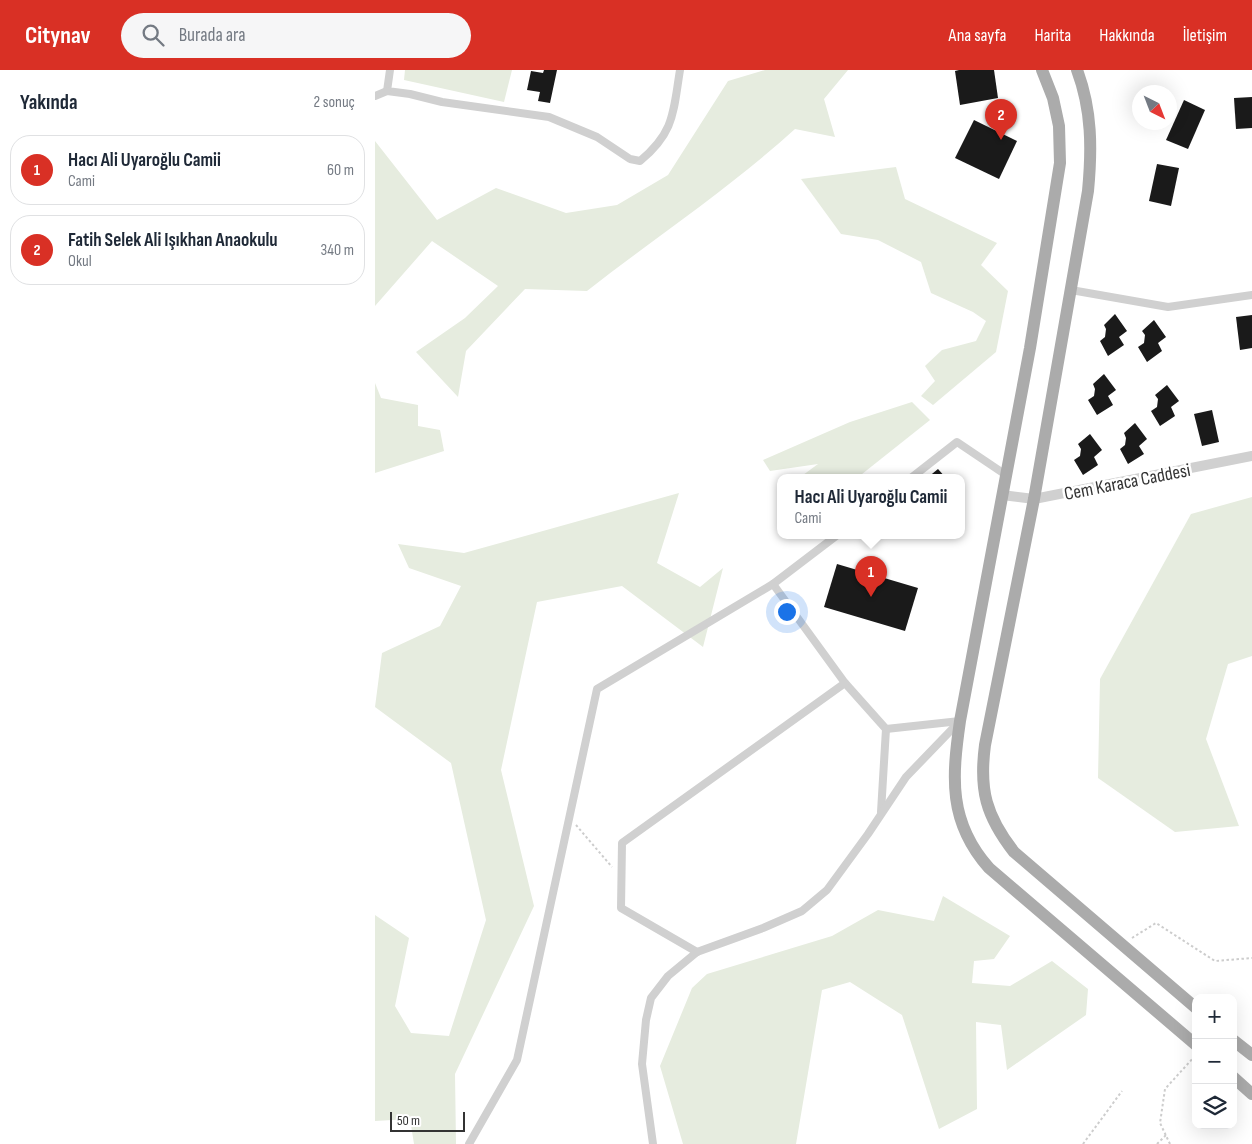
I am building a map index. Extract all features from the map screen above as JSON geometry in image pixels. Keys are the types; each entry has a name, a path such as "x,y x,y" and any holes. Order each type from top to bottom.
{"main road":[{"path":"1042,70 1053,98 1059,126 1060,163 1030,348 960,721 955,762 956,803 960,821 977,854 989,868 1192,1042"},
{"path":"1077,70 1085,94 1092,149 1088,191 1035,499 985,745 982,790 996,826 1014,852 1192,1005"},
{"path":"1237,1043 1252,1056"},
{"path":"1237,1081 1252,1094"}],"street":[{"path":"387,91 390,70"},
{"path":"375,96 387,91 442,102 549,117 597,137 630,159 641,161 654,150 667,133 680,70"},
{"path":"1071,290 1168,307 1252,295"},
{"path":"916,474 957,442 1005,476"},
{"name":"Cem Karaca Caddesi","path":"1002,494 1035,499 1252,456"},
{"path":"469,1144 517,1060 597,689 773,584 831,539"},
{"path":"773,584 845,683 886,729 881,815"},
{"path":"697,952 621,908 622,843 845,683"},
{"path":"886,729 960,721"},
{"path":"653,1144 642,1064 645,1020 651,998 667,976 697,952 763,928 801,911 827,890 906,777 960,721"}],"path":[{"path":"569,816 621,878"},
{"path":"1121,944 1155,923 1215,961 1252,958"},
{"path":"1170,1144 1160,1123 1165,1089 1192,1059"},
{"path":"1083,1144 1122,1091"},
{"path":"1157,1144 1166,1135"}],"shaded area":[{"path":"405,70 512,70 504,102 404,80"},
{"path":"765,70 848,70 824,99 835,137 795,129 745,172 587,291 525,289 466,351 458,397 416,352 465,318 498,286 432,241 375,306 375,141 437,220 496,188 566,213 617,205 668,175 728,81"},
{"path":"896,167 905,199 997,243 981,265 1008,291 996,352 933,405 921,396 935,381 925,366 942,350 976,341 986,321 973,312 931,293 921,262 878,240 841,234 801,179"},
{"path":"375,383 381,398 418,405 418,426 440,430 444,451 375,473"},
{"path":"912,402 930,420 862,474 804,474 818,464 770,471 763,460 850,422"},
{"path":"679,493 657,563 700,587 723,568 703,647 622,586 537,602 501,770 534,906 455,1074 456,1144 414,1144 410,1119 375,1121 375,915 409,938 395,1006 411,1033 449,1036 486,920 451,763 375,707 382,653 440,626 461,586 409,568 398,544 464,553"},
{"path":"1252,497 1252,656 1228,664 1206,739 1239,826 1175,832 1098,778 1100,679 1191,514"},
{"path":"943,896 1010,936 994,959 974,961 972,983 1010,986 1052,961 1088,989 1086,1015 1007,1070 1001,1025 976,1022 977,1109 939,1129 902,1015 850,982 822,990 796,1144 683,1144 660,1066 692,988 707,974 832,936 878,910 934,921"}],"building":[{"path":"544,70 557,70 550,103 538,101 540,92 527,90 531,71 543,73"},
{"path":"994,70 998,98 960,105 955,71"},
{"path":"1252,97 1252,128 1236,129 1234,98"},
{"path":"1184,100 1205,110 1188,149 1166,140 1170,130 1177,130 1177,116"},
{"path":"974,120 1017,141 999,179 955,158"},
{"path":"1157,164 1179,168 1171,206 1149,201"},
{"path":"1115,314 1127,331 1119,337 1124,345 1108,356 1100,341 1105,337 1106,329 1104,325"},
{"path":"1252,315 1252,348 1240,350 1236,317"},
{"path":"1154,320 1166,337 1158,343 1162,351 1147,362 1138,347 1144,343 1145,335 1142,331"},
{"path":"1104,374 1116,390 1108,396 1113,405 1097,415 1088,400 1094,396 1095,389 1093,384"},
{"path":"1167,385 1179,401 1171,407 1175,416 1160,426 1151,411 1157,407 1158,399 1155,395"},
{"path":"1212,410 1219,442 1202,446 1194,414"},
{"path":"1135,423 1147,439 1139,446 1144,454 1128,464 1120,449 1125,445 1126,438 1124,433"},
{"path":"1090,434 1102,450 1094,457 1098,465 1083,475 1074,460 1080,456 1081,449 1078,444"},
{"path":"938,469 942,474 932,474"},
{"path":"837,564 918,588 905,631 824,607"}],"place":[{"name":"Fatih Selek Ali Işıkhan Anaokulu","path":"1001,140"},
{"name":"Hacı Ali Uyaroğlu Camii","path":"871,597"}]}
